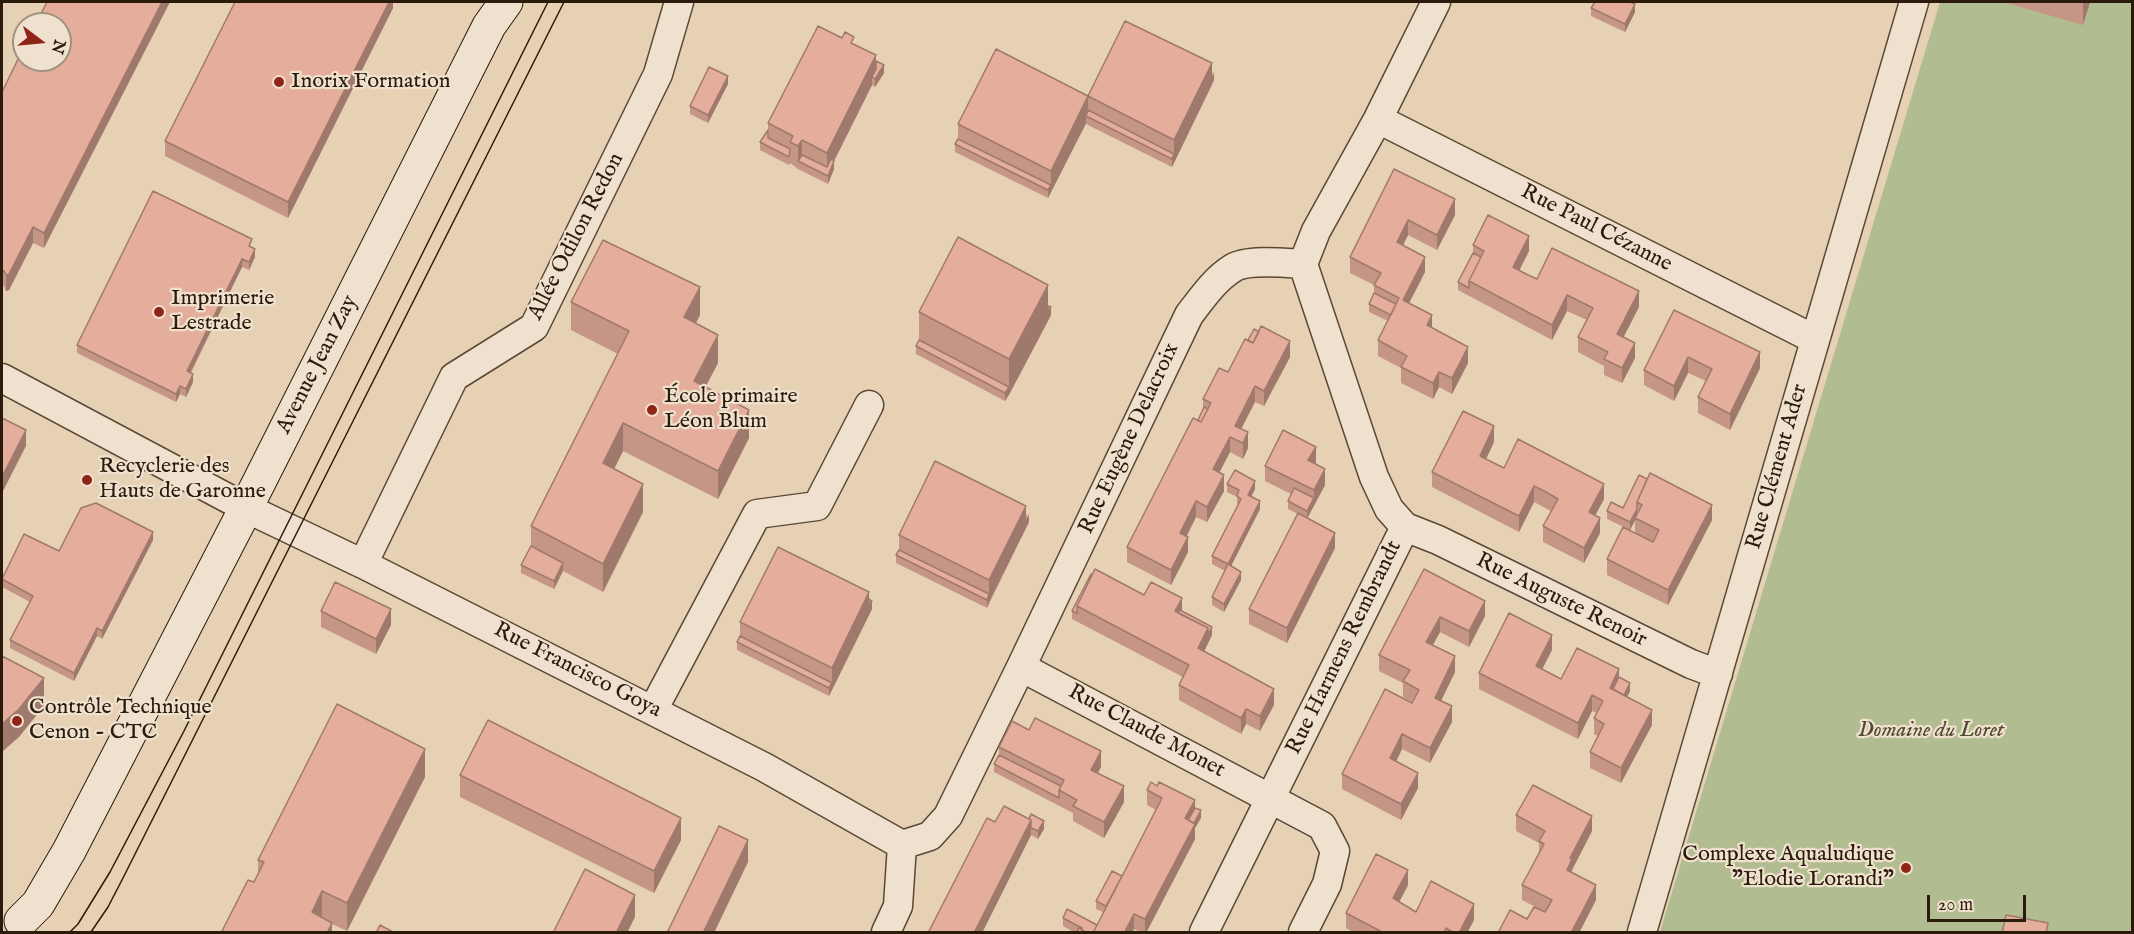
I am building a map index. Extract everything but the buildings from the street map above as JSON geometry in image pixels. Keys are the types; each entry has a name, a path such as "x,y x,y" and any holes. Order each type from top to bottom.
{"street":[{"name":"Allée Odilon Redon","path":"363,564 454,377 534,327 658,74 679,2"},
{"path":"1303,264 1316,231 1378,119 1436,2"},
{"name":"Rue Clément Ader","path":"1642,933 1914,2"},
{"name":"Avenue Jean Zay","path":"19,921 38,904 69,852 498,10"},
{"name":"Rue Paul Cézanne","path":"1378,119 1814,339"},
{"name":"Rue Eugène Delacroix","path":"902,845 930,836 948,816 1189,315 1213,285 1235,267 1270,262 1303,264"},
{"name":"Rue Harmens Rembrandt","path":"1204,933 1405,527 1389,509 1374,477 1303,264"},
{"name":"Rue Francisco Goya","path":"2,378 246,508 363,564 764,766 902,845"},
{"path":"653,710 757,514 817,506 869,405"},
{"name":"Rue Auguste Renoir","path":"1405,527 1438,540 1691,664 1718,674"},
{"name":"Rue Claude Monet","path":"1021,668 1270,797"},
{"path":"1270,797 1322,826 1335,851 1327,884 1303,933"},
{"path":"886,933 898,906 902,845"}],"green space":[{"name":"Domaine du Loret","path":"1940,2 2132,2 2132,932 1660,932"}],"tram line":[{"path":"70,932 78,924 110,872 184,731 548,2"},
{"path":"91,932 108,907 123,878 564,2"}],"place":[{"name":"Inorix Formation","path":"279,82"},
{"name":"Imprimerie Lestrade","path":"159,312"},
{"name":"École primaire Léon Blum","path":"652,410"},
{"name":"Recyclerie des Hauts de Garonne","path":"87,480"},
{"name":"Contrôle Technique Cenon - CTC","path":"17,721"},
{"name":"Complexe Aqualudique \"Elodie Lorandi\"","path":"1906,868"}]}
